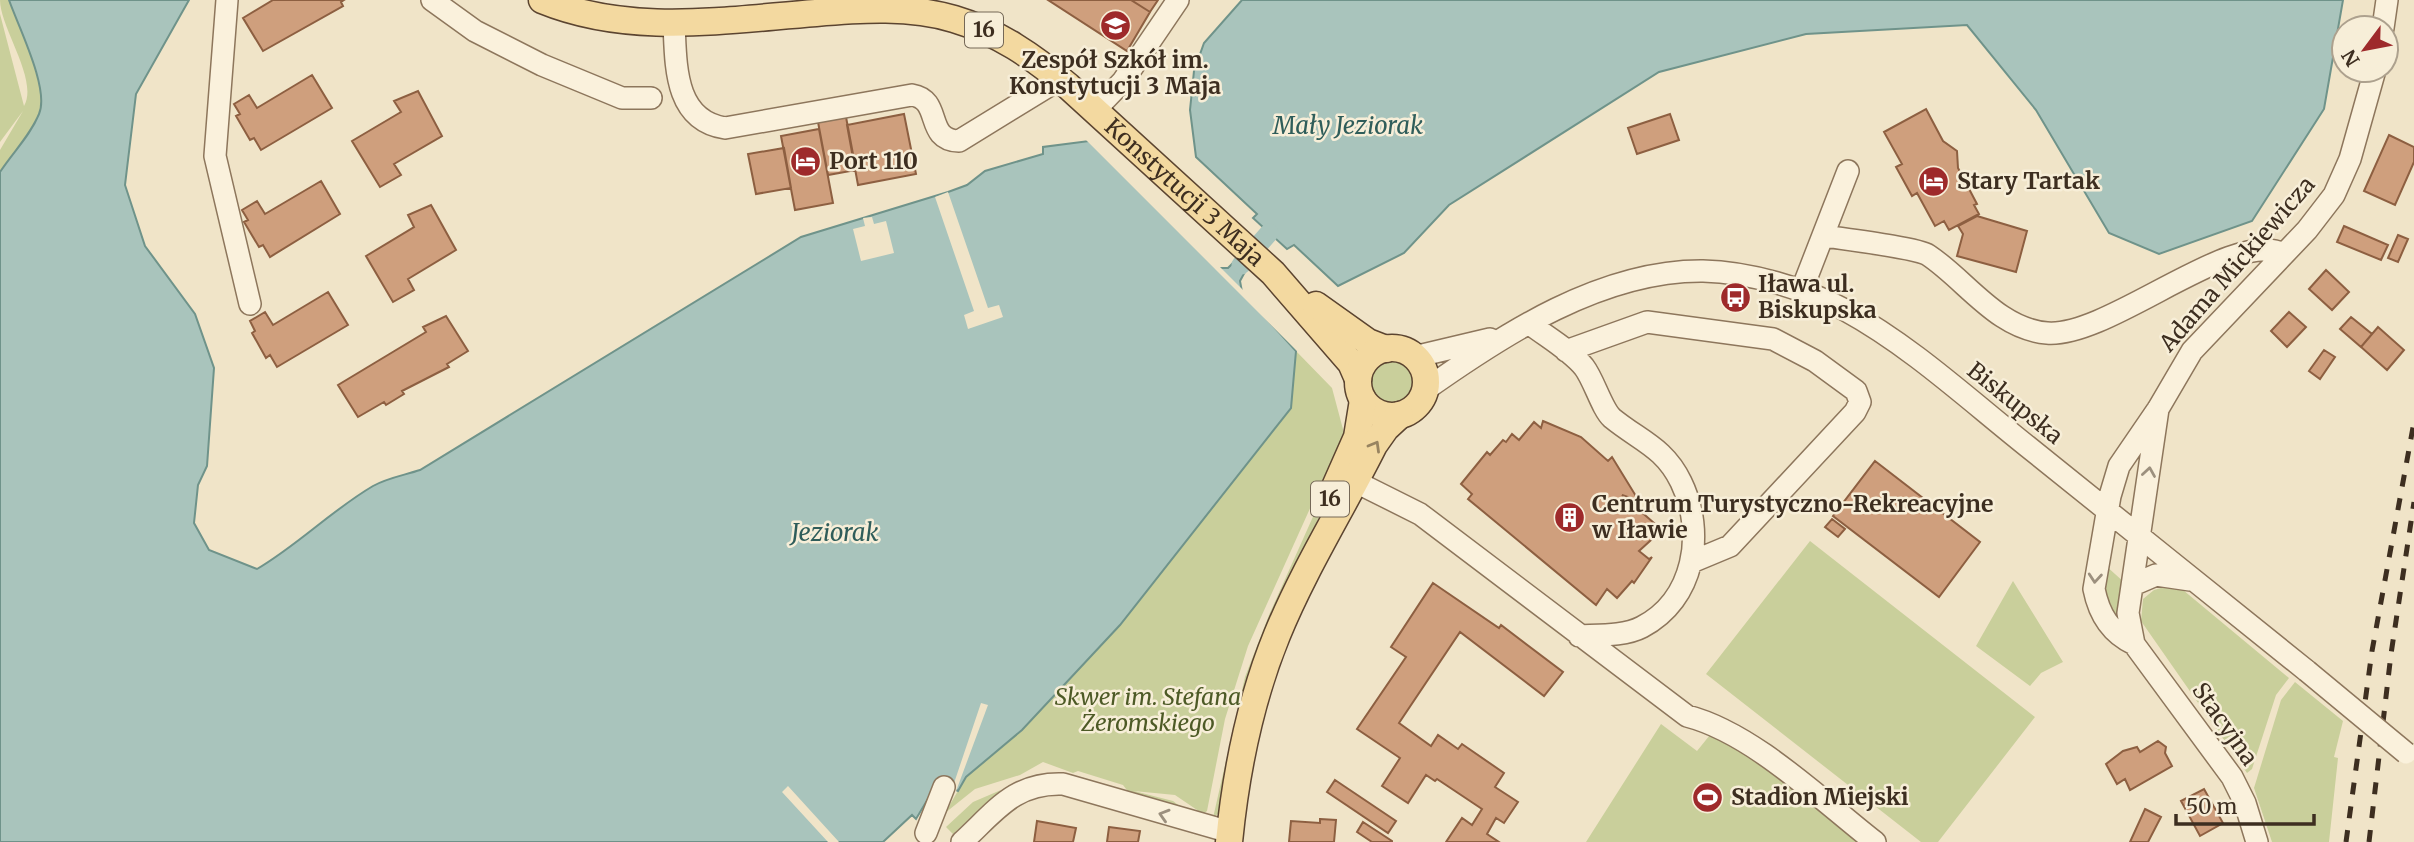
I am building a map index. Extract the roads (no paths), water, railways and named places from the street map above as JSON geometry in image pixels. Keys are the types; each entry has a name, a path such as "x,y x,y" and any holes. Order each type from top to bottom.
{"main road":[{"name":"Konstytucji 3 Maja","path":"542,0 592,17 674,24 849,10 919,12 953,19 995,35 1030,55 1060,79 1273,273 1368,342 1386,349"},
{"name":"Konstytucji 3 Maja","path":"1273,273 1351,363 1361,389"},
{"name":"16","path":"1310,564 1324,515 1357,437 1361,389 1368,359 1386,349 1401,350 1414,357"},
{"path":"1414,357 1425,375 1425,390"},
{"path":"1361,389 1379,414 1400,415"},
{"name":"16","path":"1229,837 1239,764 1255,695 1278,632 1310,564 1386,428 1400,415 1414,409 1425,390"}],"street":[{"path":"227,0 215,156 220,187 250,304"},
{"path":"432,0 475,31 542,65 622,98 651,98"},
{"path":"1095,110 1123,81 1178,0"},
{"path":"674,24 676,66 682,96 700,119 725,128 912,95 922,96 928,104 940,135 948,140 959,141 1060,79"},
{"name":"Adama Mickiewicza","path":"2107,511 2119,466 2200,342 2284,254 2334,195 2350,159 2371,84"},
{"path":"1801,292 1848,171"},
{"path":"1824,236 1926,254 1978,299 2021,325 2048,333 2085,326 2202,270 2256,249 2274,248 2284,254"},
{"name":"Biskupska","path":"1425,390 1524,327 1602,290 1640,278 1704,271 1738,275 1801,292 1843,309 1896,343 2139,535 2410,756"},
{"path":"1563,349 1647,322 1773,339 1815,361 1856,391 1860,402 1855,412 1730,546 1694,561"},
{"path":"1524,327 1563,349 1589,376 1610,416 1657,447 1682,483 1692,517 1694,561 1680,591 1665,611 1641,628 1579,636"},
{"name":"Biskupska","path":"1414,357 1463,347 1524,327"},
{"name":"Adama Mickiewicza","path":"2139,535 2158,409"},
{"path":"2062,474 2078,479 2089,478 2119,466"},
{"path":"1356,482 1420,514 1687,716 1712,722 1742,739 1875,842"},
{"name":"Stacyjna","path":"2107,511 2094,589 2097,604 2120,638 2134,644"},
{"name":"Stacyjna","path":"2139,535 2135,584 2129,613 2134,644 2232,777 2245,803 2257,842"},
{"path":"2135,584 2144,578 2167,575 2197,582"},
{"path":"962,842 1012,797 1031,785 1042,783 1063,784 1229,837"},
{"path":"926,833 944,787"}],"water":[{"name":"Jeziorak","path":"9,0 189,0 136,94 125,185 145,246 195,314 214,368 207,466 198,485 194,523 209,550 257,569 373,486 420,470 801,237 967,185 985,171 1043,154 1043,147 1089,141 1216,268 1228,268 1236,260 1246,270 1240,281 1242,292 1296,351 1291,408 1120,625 1022,730 966,777 958,791 938,782 916,819 912,815 883,842 0,842 0,172 31,130 41,103 37,74"},
{"name":"Mały Jeziorak","path":"1242,0 2343,0 2341,14 2330,14 2330,75 2324,109 2252,221 2159,254 2109,233 2036,110 1967,25 1806,34 1659,72 1449,205 1404,253 1338,286 1294,245 1287,249 1253,218 1257,214 1196,157 1190,110 1194,71 1204,43"}],"waterway":[{"path":"1241,265 1269,233"}],"railway":[{"path":"2346,842 2372,651 2414,422"},
{"path":"2369,842 2391,654 2414,502"}],"place":[{"name":"Zespół Szkół im. Konstytucji 3 Maja","path":"1115,26"},
{"name":"Port 110","path":"806,161"},
{"name":"Stary Tartak","path":"1934,181"},
{"name":"Iława ul. Biskupska","path":"1735,297"},
{"name":"Centrum Turystyczno-Rekreacyjne w Iławie","path":"1569,517"},
{"name":"Stadion Miejski","path":"1708,797"}],"park label":[{"name":"Skwer im. Stefana Żeromskiego","path":"1148,710"}]}
